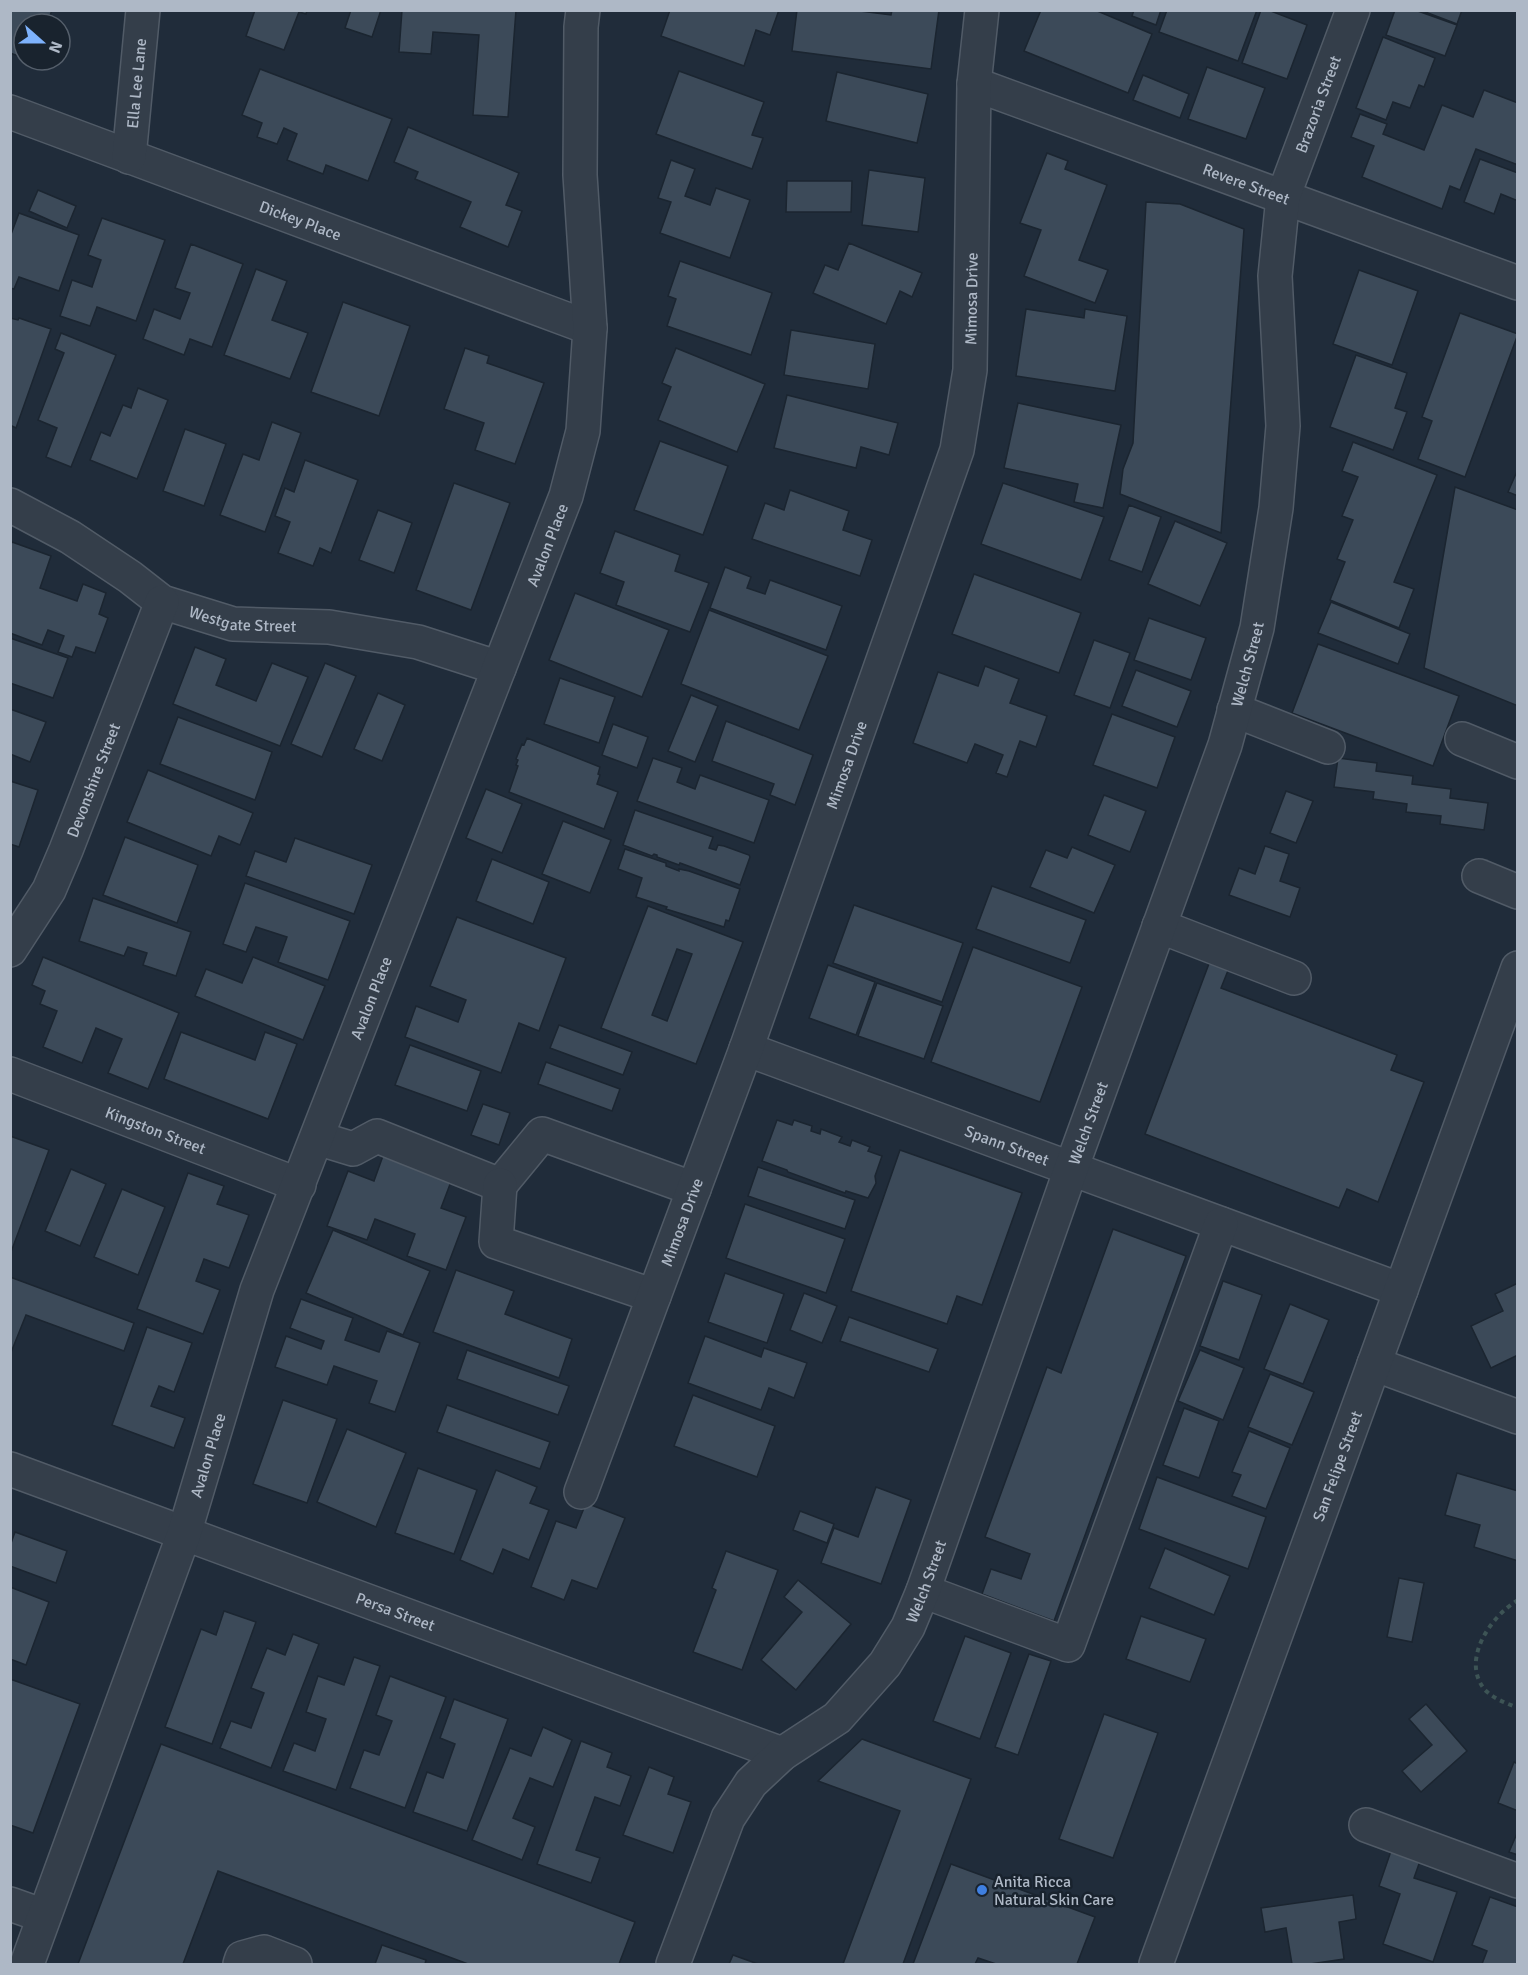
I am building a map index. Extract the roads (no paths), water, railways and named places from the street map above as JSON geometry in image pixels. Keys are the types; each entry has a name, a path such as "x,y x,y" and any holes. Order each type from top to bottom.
{"street":[{"name":"Ella Lee Lane","path":"129,158 143,10"},
{"name":"Avalon Place","path":"27,1965 184,1534 257,1290 300,1185 566,496 583,431 590,328 580,175 580,27 584,10"},
{"name":"Mimosa Drive","path":"581,1492 746,1049 957,450 970,370 974,84 982,10"},
{"name":"Brazoria Street","path":"1283,197 1353,10"},
{"name":"Revere Street","path":"974,84 1518,283"},
{"name":"Dickey Place","path":"10,112 590,328"},
{"name":"Welch Street","path":"673,1965 728,1818 751,1783 782,1754 837,1718 885,1664 908,1627 923,1591 1071,1168 1225,745 1257,628 1276,508 1283,426 1275,276 1283,197"},
{"name":"Westgate Street","path":"10,505 70,537 130,577 162,602 233,624 329,627 418,642 499,668"},
{"name":"Devonshire Street","path":"10,950 49,890 162,602"},
{"path":"1234,710 1328,747"},
{"path":"1462,739 1518,762"},
{"path":"1479,876 1518,892"},
{"path":"1159,926 1294,978"},
{"name":"San Felipe Street","path":"1156,1965 1518,968"},
{"name":"Spann Street","path":"746,1049 1401,1290"},
{"name":"Kingston Street","path":"10,1074 300,1185"},
{"path":"654,1296 496,1242 500,1185 542,1134 694,1189"},
{"path":"317,1138 353,1149 377,1136 500,1185"},
{"path":"923,1591 1068,1645 1221,1224"},
{"path":"1374,1364 1518,1417"},
{"name":"Persa Street","path":"10,1469 782,1754"},
{"path":"1366,1825 1518,1881"},
{"path":"10,1904 44,1916"},
{"path":"240,1965 242,1958 264,1952 295,1965"}],"place":[{"name":"Anita Ricca Natural Skin Care","path":"982,1890"}]}
